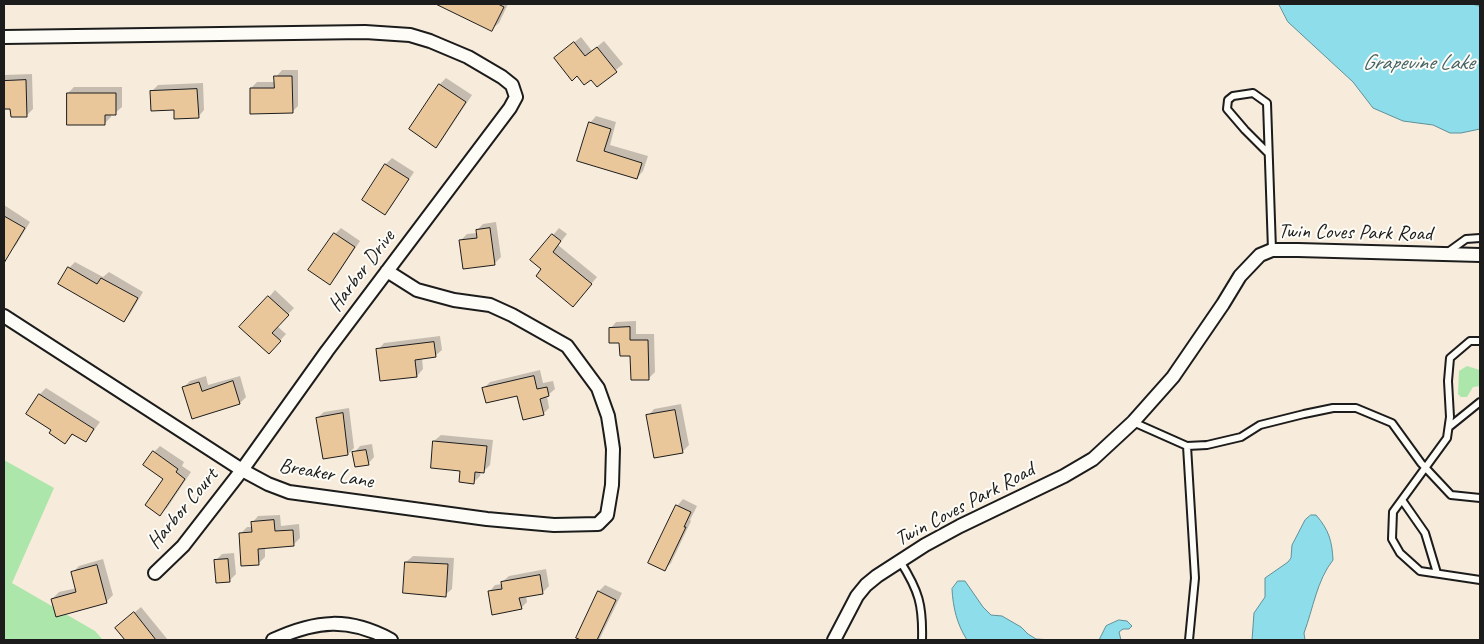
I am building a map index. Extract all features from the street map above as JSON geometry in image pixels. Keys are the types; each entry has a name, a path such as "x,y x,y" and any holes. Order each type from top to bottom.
{"street":[{"name":"Harbor Drive","path":"4,37 365,32 410,35 468,57 512,85 516,97 510,108 327,351 242,470"},
{"name":"Twin Coves Park Road","path":"834,640 844,618 866,585 900,561 960,526 1064,476 1094,459 1133,422 1173,377 1240,276 1260,255 1272,250 1480,255"},
{"name":"Breaker Lane","path":"4,316 242,470 268,484 289,492 486,519 554,525 598,524 607,516 612,485 613,449 608,416 598,388 567,346 512,315 490,305 454,300 417,290 387,271"},
{"name":"Harbor Court","path":"155,573 183,546 242,470"},
{"path":"273,640 308,626 335,624 357,626 376,632 391,640"}],"lane":[{"path":"1268,153 1227,109 1228,100 1233,96 1253,93 1267,103 1272,250"},
{"path":"1445,254 1466,239 1480,238"},
{"path":"1480,341 1470,341 1450,358 1448,381 1450,417 1447,438 1424,465 1393,512 1392,539 1400,553 1420,571 1480,580"},
{"path":"1449,427 1480,402"},
{"path":"1133,422 1186,446 1227,442 1241,438 1260,425 1304,414 1333,408 1356,408 1392,423 1424,465 1451,495 1480,498"},
{"path":"1186,446 1195,578 1189,640"},
{"path":"1402,500 1425,533 1437,573"},
{"path":"900,561 913,580 922,606 922,640"}],"green space":[{"path":"1467,366 1480,370 1480,386 1473,387 1467,397 1461,397 1458,394 1459,371"},
{"path":"4,460 54,488 12,583 95,631 103,640 4,640"}],"water":[{"name":"Grapevine Lake","path":"1279,4 1480,4 1480,129 1450,133 1433,125 1403,121 1373,108 1353,82 1288,22"},
{"path":"1311,515 1316,515 1327,531 1331,541 1333,560 1319,586 1304,633 1305,640 1252,640 1254,613 1265,597 1265,578 1291,558 1292,545 1305,520"},
{"path":"958,581 965,581 991,615 1002,616 1021,627 1036,639 1053,640 967,640 958,622 953,603 952,589"},
{"path":"1119,620 1127,621 1132,626 1119,632 1121,640 1099,640 1106,626"}],"building":[{"path":"436,4 498,4 504,7 492,31"},
{"path":"574,42 585,56 597,47 617,72 597,87 591,80 584,85 577,76 572,81 554,58"},
{"path":"274,76 292,76 293,113 250,114 250,88 274,88"},
{"path":"26,80 27,117 11,117 10,109 4,109 4,81"},
{"path":"439,84 466,102 436,148 409,129"},
{"path":"197,89 199,118 174,119 174,110 151,111 150,91"},
{"path":"67,93 116,93 116,115 105,115 105,125 67,125"},
{"path":"589,122 611,129 604,151 642,163 637,179 577,161"},
{"path":"385,164 409,179 385,215 362,200"},
{"path":"4,216 25,228 4,263"},
{"path":"490,228 495,265 463,269 459,240 477,238 476,230"},
{"path":"334,233 355,247 330,285 308,270"},
{"path":"552,234 561,241 553,252 592,284 573,307 536,276 541,269 530,260"},
{"path":"68,267 97,284 101,278 138,298 124,322 58,284"},
{"path":"268,296 289,315 272,333 281,341 269,354 239,327"},
{"path":"630,327 630,340 648,340 649,380 631,380 630,356 620,356 619,343 609,343 609,328"},
{"path":"434,342 436,357 415,360 417,377 380,381 376,349"},
{"path":"534,376 537,389 547,387 549,396 540,399 544,415 523,420 517,396 486,403 482,388"},
{"path":"233,381 240,404 192,419 182,387 199,382 202,391"},
{"path":"39,394 94,429 86,442 72,434 65,444 49,433 51,430 26,414"},
{"path":"675,410 683,453 654,458 646,415"},
{"path":"343,413 348,455 323,459 316,418"},
{"path":"433,441 487,446 484,473 475,472 474,484 459,482 460,471 431,468"},
{"path":"366,450 369,465 355,467 352,452"},
{"path":"153,451 178,469 176,472 185,479 160,516 145,505 163,479 143,465"},
{"path":"676,505 691,512 665,571 648,563"},
{"path":"274,520 275,531 293,530 294,546 258,549 259,565 241,566 239,533 252,532 251,522"},
{"path":"228,559 230,582 216,583 214,560"},
{"path":"405,562 448,564 446,597 403,593"},
{"path":"97,565 107,603 56,617 51,599 76,592 71,572"},
{"path":"540,575 543,594 519,598 522,609 492,615 488,591 502,589 501,582"},
{"path":"598,591 616,600 597,640 581,640 576,638"},
{"path":"134,612 156,640 125,640 115,628"}]}
